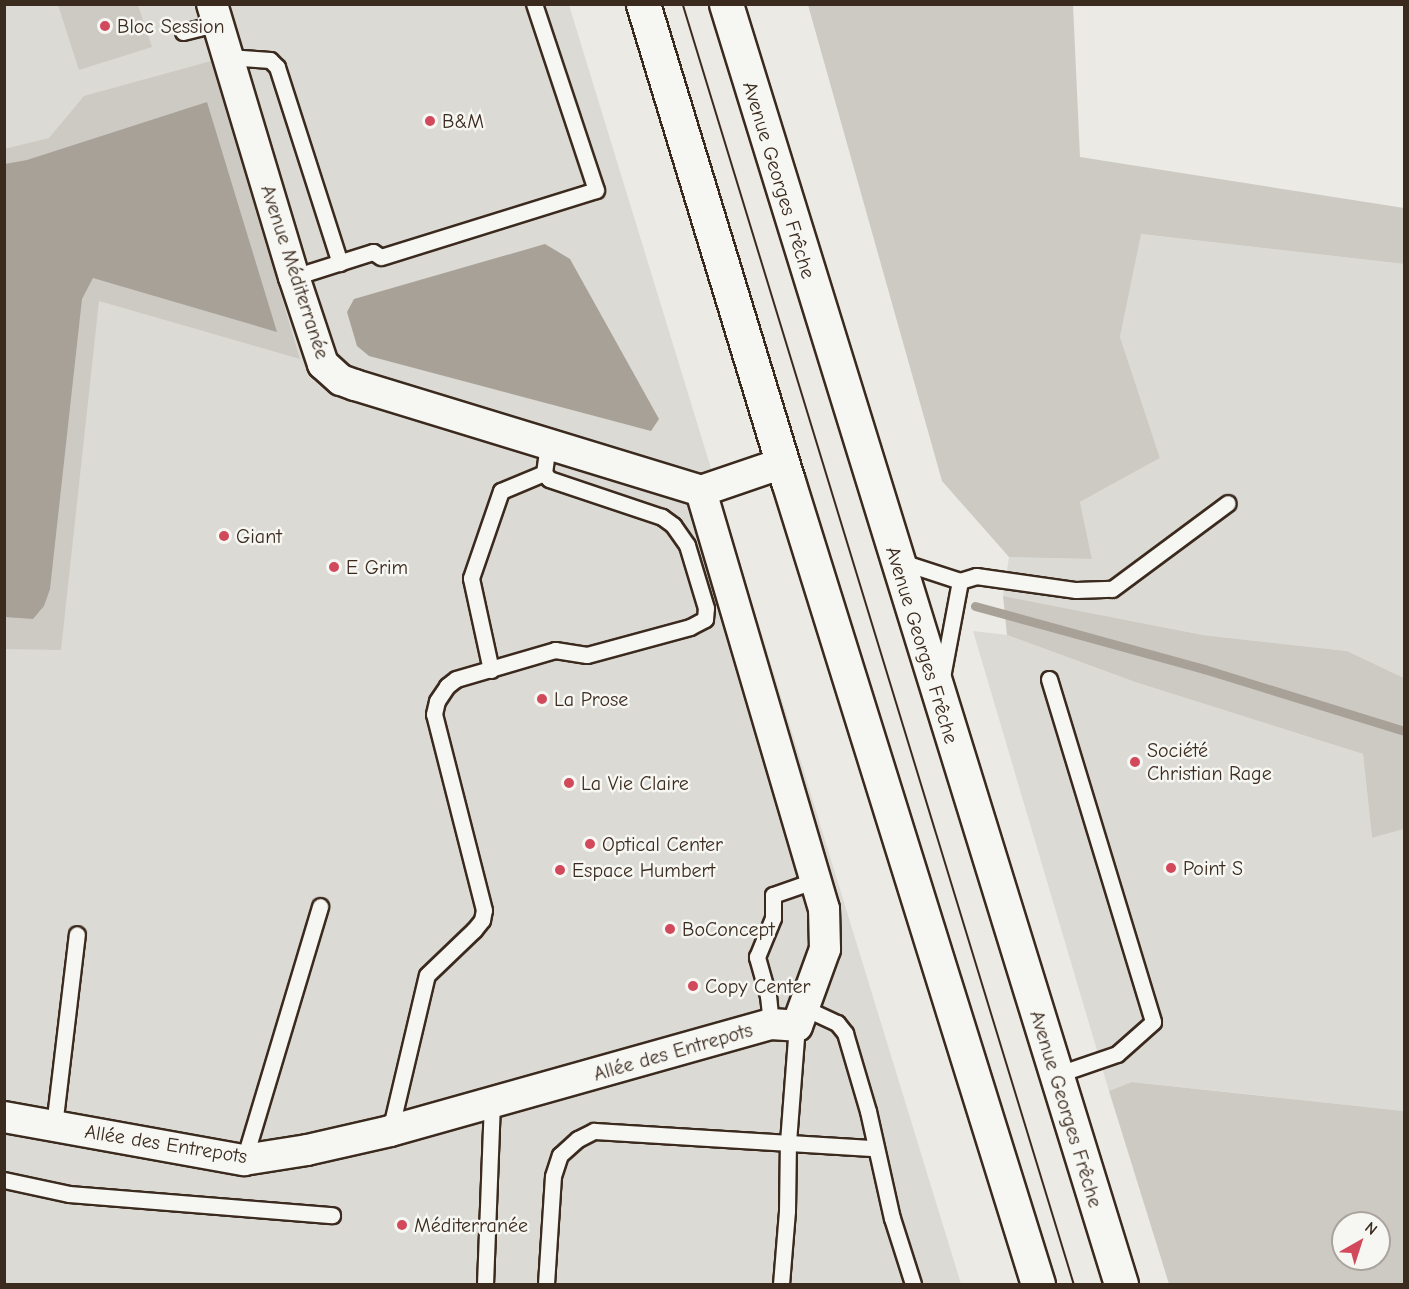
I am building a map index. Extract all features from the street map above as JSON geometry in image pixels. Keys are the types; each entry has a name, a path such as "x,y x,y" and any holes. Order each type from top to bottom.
{"main road":[{"path":"643,4 1038,1284"},
{"name":"Avenue Georges Frêche","path":"726,4 938,698 1121,1284"}],"street":[{"name":"Avenue Méditerranée","path":"215,14 294,277 323,364 340,380 701,491"},
{"path":"783,463 701,491 824,909 825,949 790,1020"},
{"name":"Allée des Entrepots","path":"4,1117 244,1160 307,1150 390,1131 790,1020"}],"lane":[{"path":"294,277 373,252 381,257 596,190 534,4"},
{"path":"183,32 215,14"},
{"path":"228,57 270,60 277,67 340,262"},
{"path":"390,1131 427,975 474,930 482,920 484,910 434,714 437,701 447,686 456,679 555,650 587,655 690,627 705,619 706,608 687,545 673,525 662,517 549,479 544,473 548,443"},
{"path":"491,670 471,578 501,491 544,473"},
{"path":"896,560 960,581 976,576 1076,590 1112,589 1228,503"},
{"path":"938,698 960,581"},
{"path":"1049,679 1153,1022 1117,1054 1056,1075"},
{"path":"781,1284 788,1211 790,1020 768,996 757,957 773,918 773,895 816,880"},
{"path":"244,1160 320,906"},
{"path":"54,1126 77,934"},
{"path":"790,1020 837,1023 845,1033 868,1111 875,1148 913,1284"},
{"path":"485,1284 492,1103"},
{"path":"546,1284 553,1176 560,1155 578,1139 594,1131 875,1148"},
{"path":"4,1180 69,1194 332,1215"}],"shaded area":[{"path":"5,5 569,5 961,1284 5,1284"},
{"name":"Bloc Session","path":"58,5 138,5 152,47 79,70"},
{"path":"808,5 1073,5 1080,157 1404,208 1404,264 1141,234 1120,337 1160,458 1080,502 1092,559 1009,557 942,481"},
{"path":"211,61 300,359 99,301 61,650 5,649 4,149 49,138 84,96"},
{"path":"207,102 277,332 93,278 82,299 50,589 44,606 33,619 5,617 5,164 27,160"},
{"path":"1140,234 1404,264 1404,678 1347,651 1203,635 1003,596 1009,557 1092,559 1080,502 1160,458 1120,337"},
{"path":"545,244 570,259 659,419 651,431 369,356 357,346 347,312 354,299"},
{"path":"1003,596 1203,635 1347,651 1404,678 1404,829 1372,838 1363,754 1135,682 1007,635"},
{"path":"973,631 1007,635 1135,682 1363,754 1372,838 1404,829 1404,1111 1133,1082 1109,1091"},
{"path":"1132,1082 1404,1111 1404,1284 1169,1284 1109,1091"}],"waterway":[{"path":"975,606 1204,669 1404,731"}],"tram line":[{"path":"683,4 1074,1284"}],"place":[{"name":"Bloc Session","path":"105,26"},
{"name":"B&M","path":"430,121"},
{"name":"Giant","path":"224,536"},
{"name":"E Grim","path":"334,567"},
{"name":"La Prose","path":"542,699"},
{"name":"Société Christian Rage","path":"1135,762"},
{"name":"La Vie Claire","path":"569,783"},
{"name":"Optical Center","path":"590,844"},
{"name":"Point S","path":"1171,868"},
{"name":"Espace Humbert","path":"560,870"},
{"name":"BoConcept","path":"670,929"},
{"name":"Copy Center","path":"693,986"},
{"name":"Méditerranée","path":"402,1225"}]}
